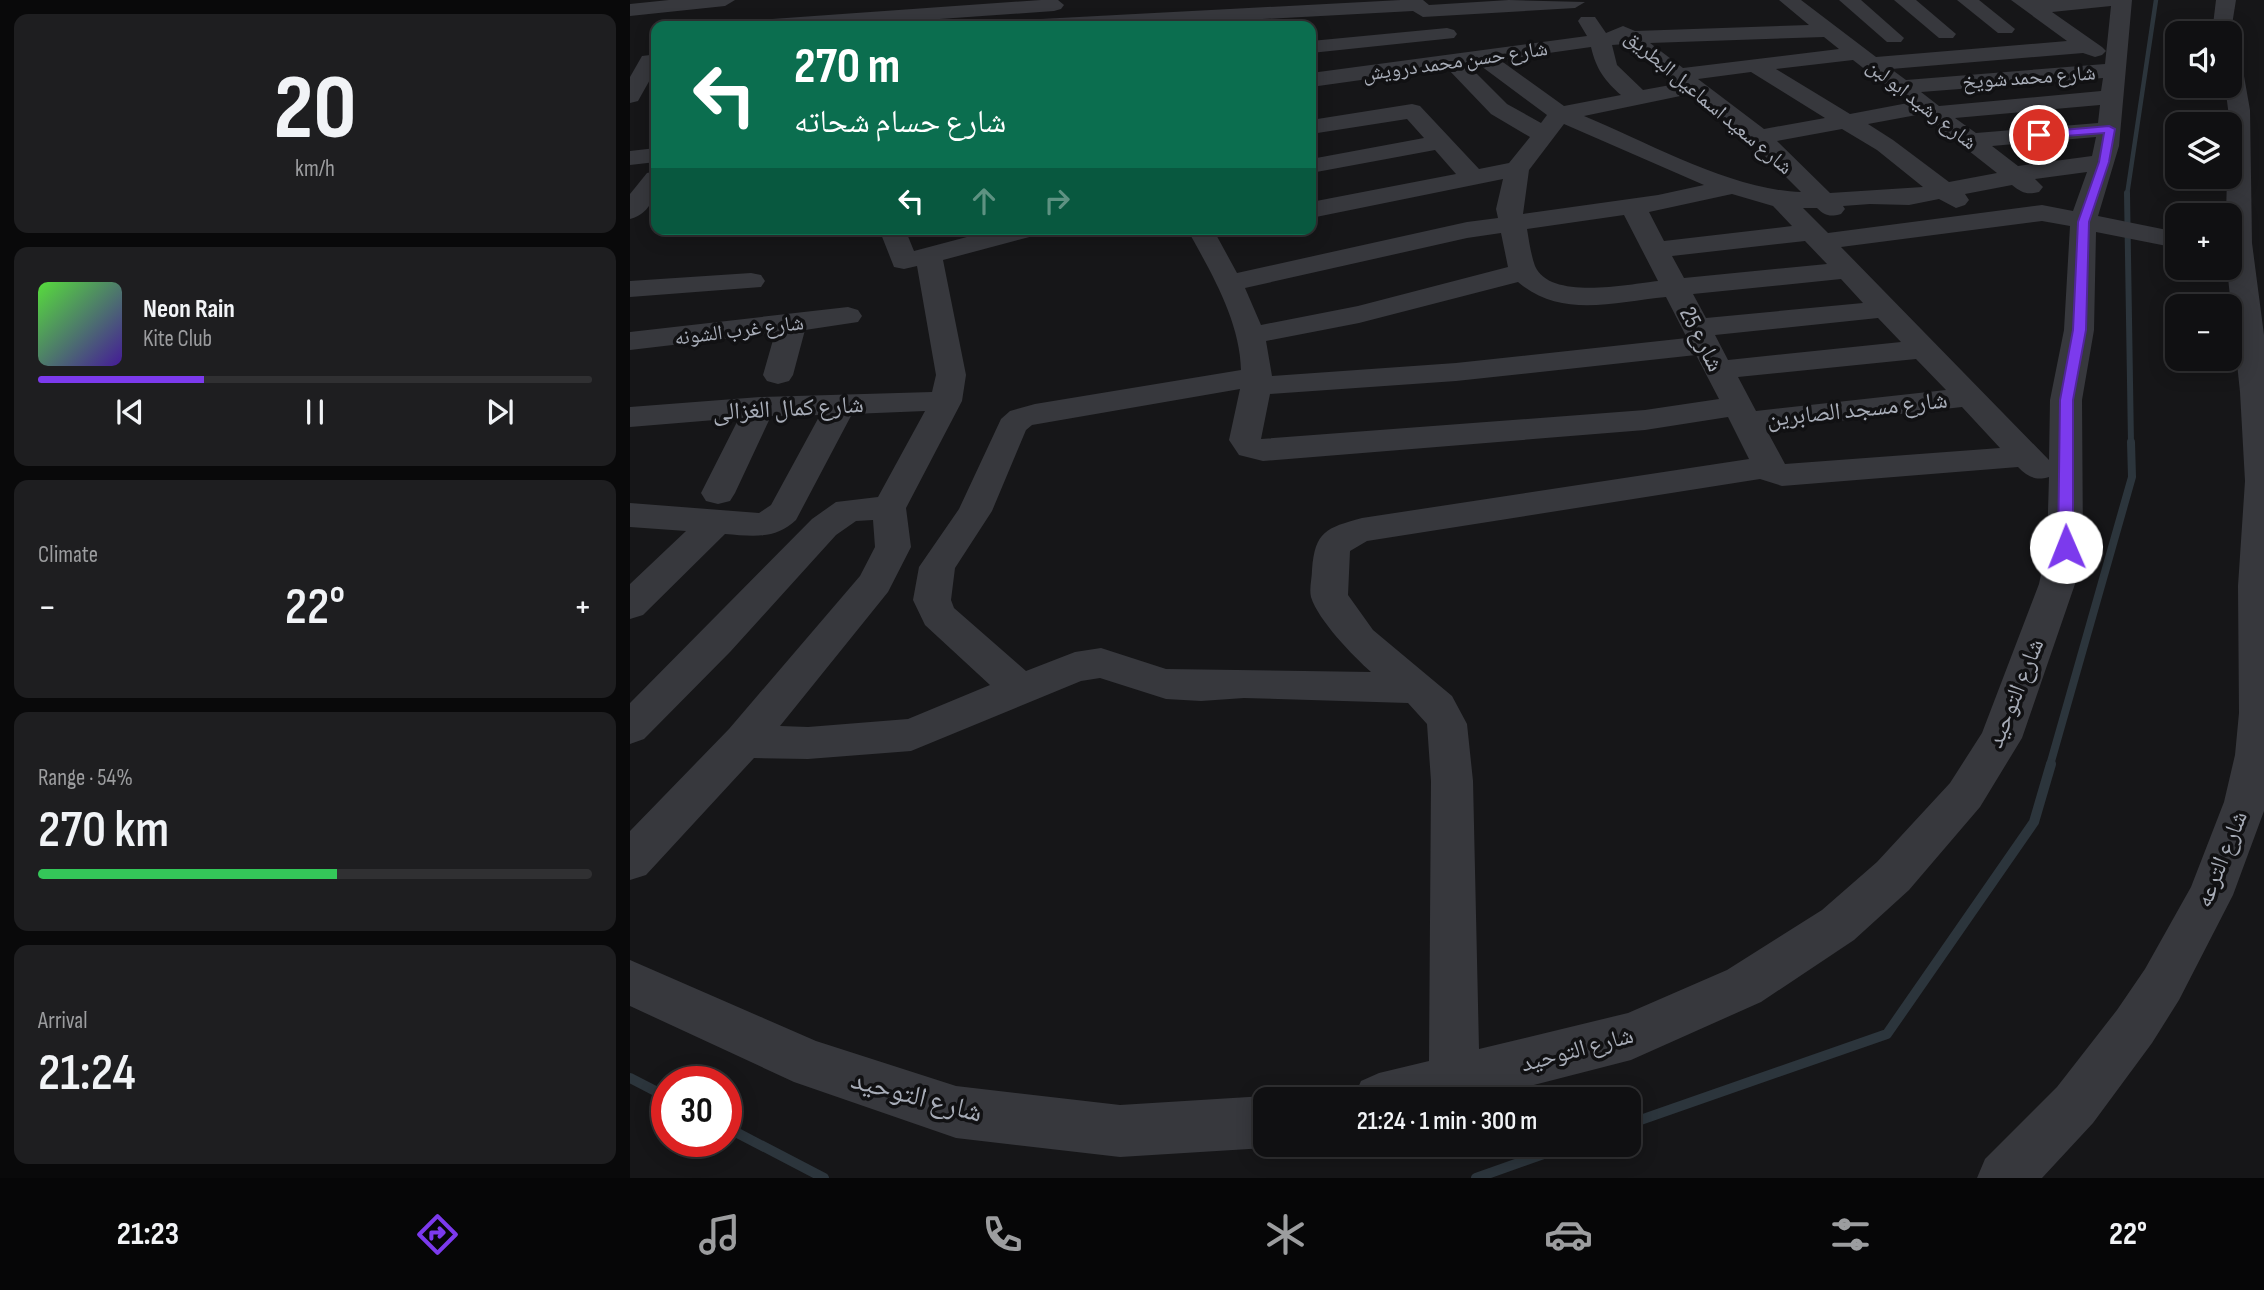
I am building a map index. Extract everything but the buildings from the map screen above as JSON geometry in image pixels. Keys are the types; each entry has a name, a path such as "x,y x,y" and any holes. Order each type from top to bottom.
{"street":[{"path":"630,10 725,0"},
{"path":"825,21 833,0"},
{"path":"842,21 879,15 1005,11 1162,0"},
{"name":"شارع رشيد ابو لبن","path":"1789,0 2043,198 2042,213"},
{"path":"1849,0 1894,38"},
{"path":"1904,0 1946,34"},
{"path":"1967,0 2005,29"},
{"path":"2027,4 2115,0"},
{"name":"شارع التوحيد","path":"1429,1087 1631,1036 1744,986 1838,925 1893,876 1965,795 2001,738 2057,584 2066,547 2066,400 2079,330 2083,222 2108,95 2122,0"},
{"path":"2223,21 2226,0"},
{"path":"1140,21 1574,1 1609,33 1848,48 2108,95"},
{"path":"2027,4 2056,24 2108,95"},
{"path":"1316,27 1422,9"},
{"path":"1422,9 1470,60 1499,109 1542,134"},
{"path":"1609,33 1808,16"},
{"path":"1848,270 1570,298 1537,284 1523,272 1510,224 1509,209 1517,169 1560,114 1639,98 1727,69 1756,66 1894,38 2056,24"},
{"path":"1609,33 1606,66 1616,79 1639,98"},
{"name":"شارع حسن محمد درويش","path":"1316,91 1392,71 1470,60 1609,33"},
{"name":"شارع سعيد اسماعيل البطريق","path":"1609,33 1686,81 1759,137 1859,237"},
{"path":"1316,47 1447,34"},
{"path":"1470,60 1560,114 1731,187 1780,199 1823,201 1870,196 1909,197 2015,175 2108,95"},
{"path":"1756,66 1848,120 1981,220"},
{"path":"1727,69 1870,164 1944,226"},
{"path":"1392,71 1412,111 1474,178"},
{"name":"شارع محمد شويخ","path":"1899,87 2108,95"},
{"path":"1759,137 1848,120 1929,110 2108,95"},
{"path":"1969,141 2108,95"},
{"name":"شارع الترعه","path":"2235,203 2237,98"},
{"path":"1316,126 1412,111"},
{"path":"1316,165 1440,142"},
{"path":"630,158 651,156"},
{"path":"1316,209 1517,169"},
{"path":"630,211 651,184"},
{"path":"1229,283 1419,240 1633,207 1731,187"},
{"path":"1780,199 2065,495"},
{"name":"شارع 25","path":"1633,207 1769,469"},
{"path":"1656,250 1816,237 1859,237 2042,213 2165,238"},
{"path":"894,235 904,261 1006,235"},
{"path":"1206,235 1229,283 1249,336 1256,362 1256,382"},
{"path":"630,861 744,741 875,583 893,547 889,508 946,401 951,375 929,256"},
{"path":"1249,336 1407,303 1523,272"},
{"name":"شارع الترعه","path":"2004,1178 2074,1107 2138,1024 2192,931 2224,861 2243,808 2256,754 2260,701 2256,578 2261,466 2259,375 2240,280"},
{"path":"630,289 751,281"},
{"path":"1706,348 1885,309"},
{"name":"شارع غرب الشونه","path":"630,341 848,316"},
{"path":"778,375 792,323"},
{"path":"1021,690 939,615 932,600 937,567 975,511 1012,426 1021,418 1256,382 1456,372 1706,348 1924,349"},
{"name":"شارع مسجد الصابرين","path":"1256,382 1245,440 1251,448 1264,451 1970,397"},
{"name":"شارع كمال الغزالى","path":"630,417 760,407 946,401"},
{"path":"630,514 718,507 763,525 780,516 841,404"},
{"path":"630,606 718,507 760,407"},
{"path":"1454,1081 1452,781 1447,724 1438,707 1359,640 1329,596 1332,547 1345,536 1362,530 1769,469 1782,475 2027,456"},
{"path":"630,728 832,520 848,510 889,508"},
{"path":"744,741 808,743 911,735 1074,667 1101,663 1166,684 1418,688"},
{"name":"شارع التوحيد","path":"630,982 697,1015 812,1065 956,1112 1120,1131 1253,1123"}],"waterway":[{"path":"2127,195 2156,0"},
{"path":"2127,195 2131,444"},
{"path":"2050,765 2132,477 2131,442"},
{"path":"1641,1120 1887,1034 2034,822 2051,764"},
{"path":"630,1078 651,1089"},
{"path":"742,1135 824,1178"},
{"path":"1476,1178 1535,1157"}],"route":[{"path":"2039,135 2109,129 2104,162 2083,222 2079,330 2066,400 2066,547"}]}
